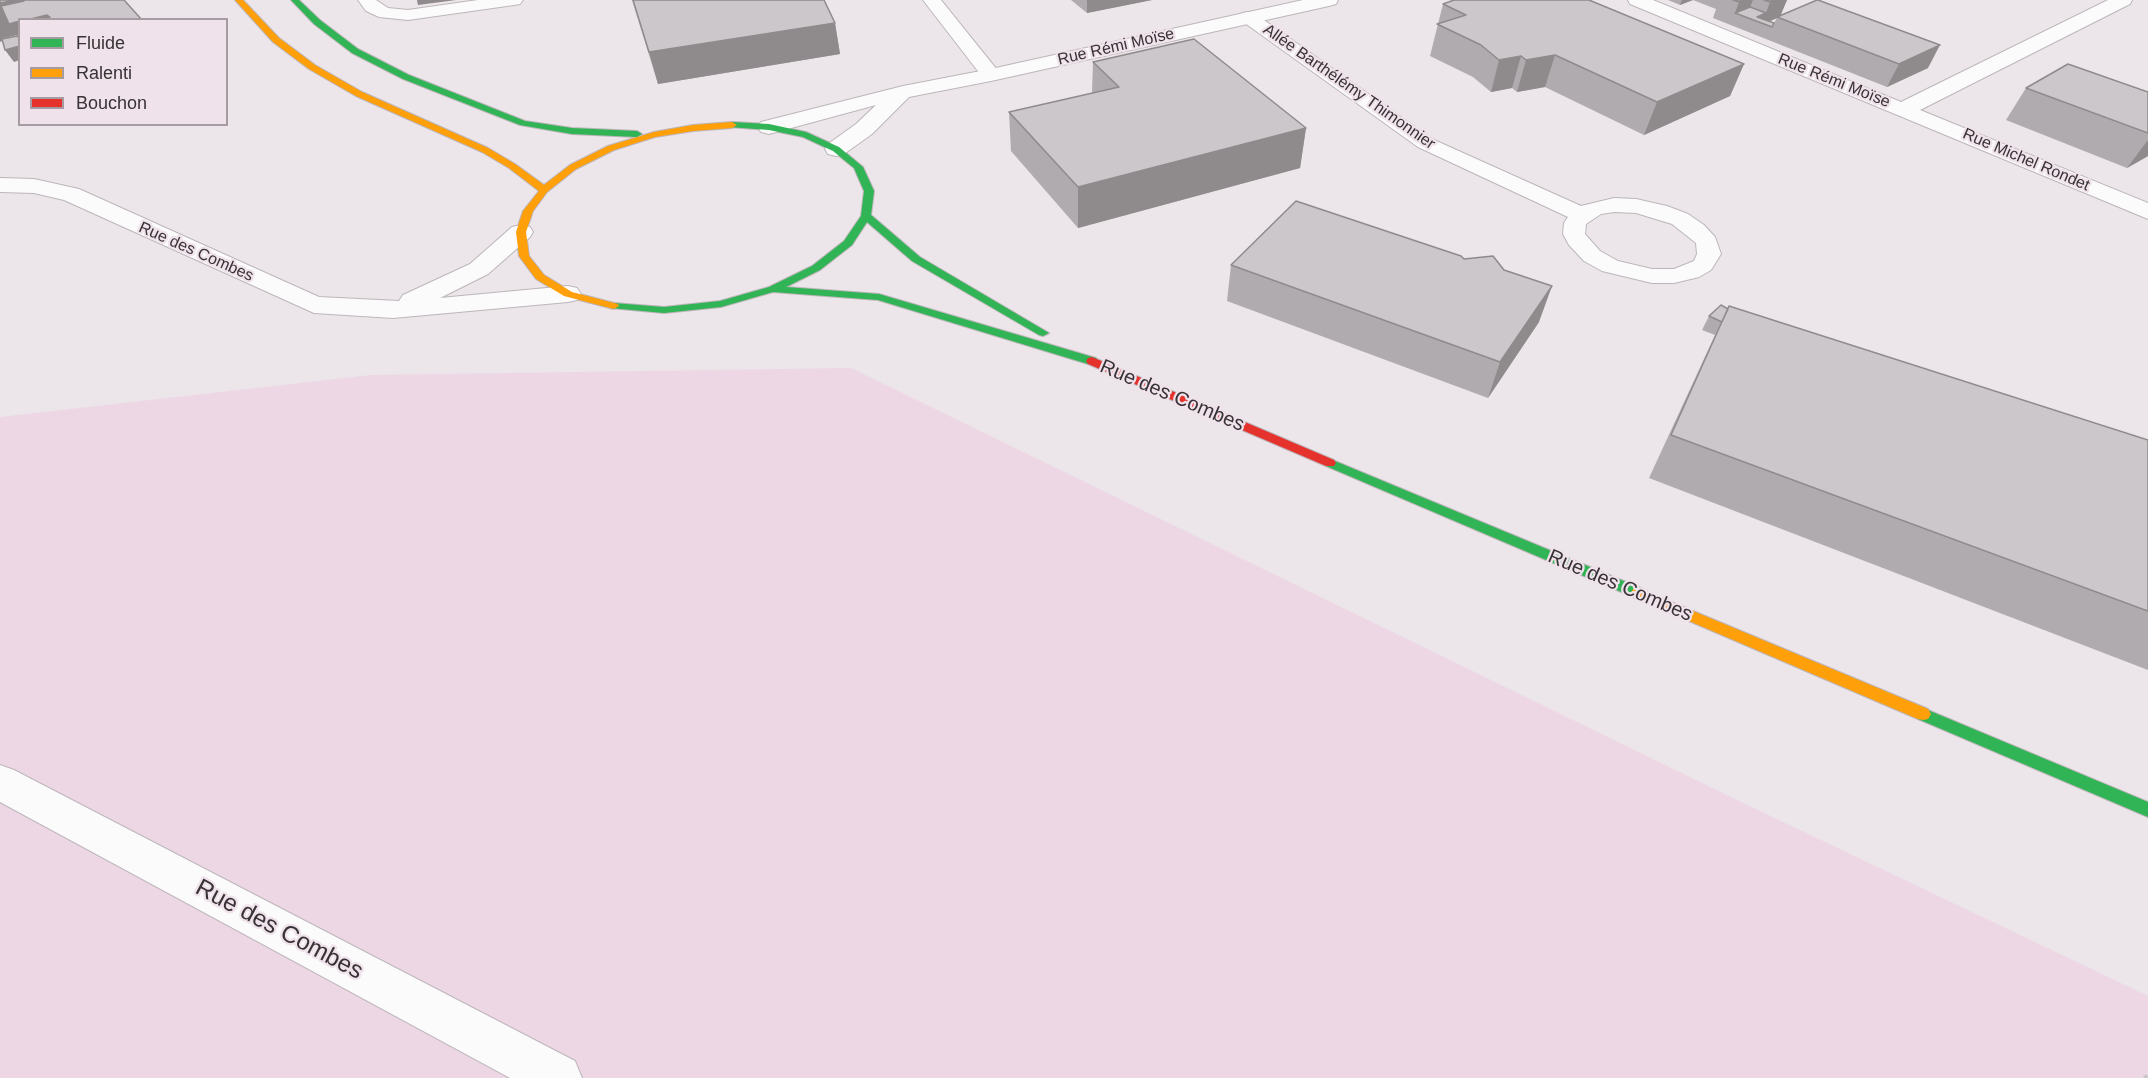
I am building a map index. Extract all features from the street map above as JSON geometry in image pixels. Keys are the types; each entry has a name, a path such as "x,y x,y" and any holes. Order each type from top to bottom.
{"main road":[{"path":"239,0 276,40 312,67 359,94 485,150 512,166 544,190"},
{"path":"295,0 317,22 355,51 406,77 523,123 572,131 654,135"},
{"path":"722,126 769,128 806,135 836,149 858,168 869,190 866,216 848,243 816,268 773,289 721,304 664,310 612,306 568,294 540,277 524,256 521,232 528,211 544,190 573,167 611,148 654,135 693,128 722,126"},
{"name":"Rue des Combes","path":"866,216 916,259 1091,362"},
{"name":"Rue des Combes","path":"773,289 879,297 1091,362 2148,810"}],"street":[{"name":"Rue Rémi Moïse","path":"769,128 903,92 991,75 1329,0"},
{"name":"Rue Rémi Moïse","path":"1637,0 1904,109 2123,0"},
{"path":"836,149 864,129 903,92"},
{"name":"Rue Michel Rondet","path":"1904,109 2148,212"},
{"name":"Rue des Combes","path":"0,185 34,186 71,194 314,305 393,310 568,294"},
{"path":"393,310 479,269 521,232"},
{"name":"Rue des Combes","path":"0,782 558,1078"}],"lane":[{"path":"367,0 372,7 385,13 408,15 514,0"},
{"path":"932,0 991,75"},
{"name":"Allée Barthélémy Thimonnier","path":"1248,17 1425,143 1582,215"},
{"path":"1614,205 1636,206 1659,211 1680,219 1696,230 1707,242 1709,254 1703,265 1691,272 1674,276 1630,273 1601,261 1580,245 1574,234 1575,224 1582,215 1595,208 1614,205"}],"path":[{"path":"2144,1078 2148,1076"}],"shaded area":[{"path":"851,368 1737,800 2148,996 2148,1078 0,1078 0,417 371,375"}],"building":[{"path":"0,0 16,0 0,3"},
{"path":"124,0 140,18 47,18 50,17 47,15 18,18 18,22 9,24 1,6 24,1"},
{"path":"633,0 824,0 835,23 649,52"},
{"path":"1454,0 1589,0 1744,64 1657,102 1555,55 1526,60 1521,56 1499,60 1481,45 1437,24 1466,15 1443,4"},
{"path":"1817,0 1940,45 1899,64 1777,17"},
{"path":"1750,7 1766,13 1757,17 1774,23 1772,27 1735,13"},
{"path":"17,36 18,47 5,50 2,39"},
{"path":"1194,39 1306,128 1078,187 1009,112 1119,87 1093,62"},
{"path":"2068,64 2148,92 2148,133 2026,88"},
{"path":"1296,201 1461,256 1464,259 1493,256 1504,270 1552,286 1500,362 1231,265"},
{"path":"1721,305 1728,309 1722,322 1709,316"},
{"path":"1729,306 2148,440 2148,611 1671,435"}],"traffic: fast":[{"path":"295,0 317,22 355,51 406,77 523,123 572,131 637,134"},
{"path":"614,306 664,310 721,304 773,289 816,268 848,243 866,216 869,191 858,167 836,149 806,135 769,127 732,125"},
{"path":"866,216 916,259 1043,333"},
{"path":"773,289 879,297 1092,361"},
{"path":"1330,463 1638,593"},
{"path":"1923,714 2148,810"}],"traffic: slow":[{"path":"239,0 276,40 312,67 359,94 485,150 512,166 544,190"},
{"path":"614,306 568,294 540,277 524,256 521,232 528,211 544,190 573,167 611,148 654,135 693,128 732,125"},
{"path":"1638,593 1923,714"}],"traffic: jam":[{"path":"1092,361 1330,463"}]}
